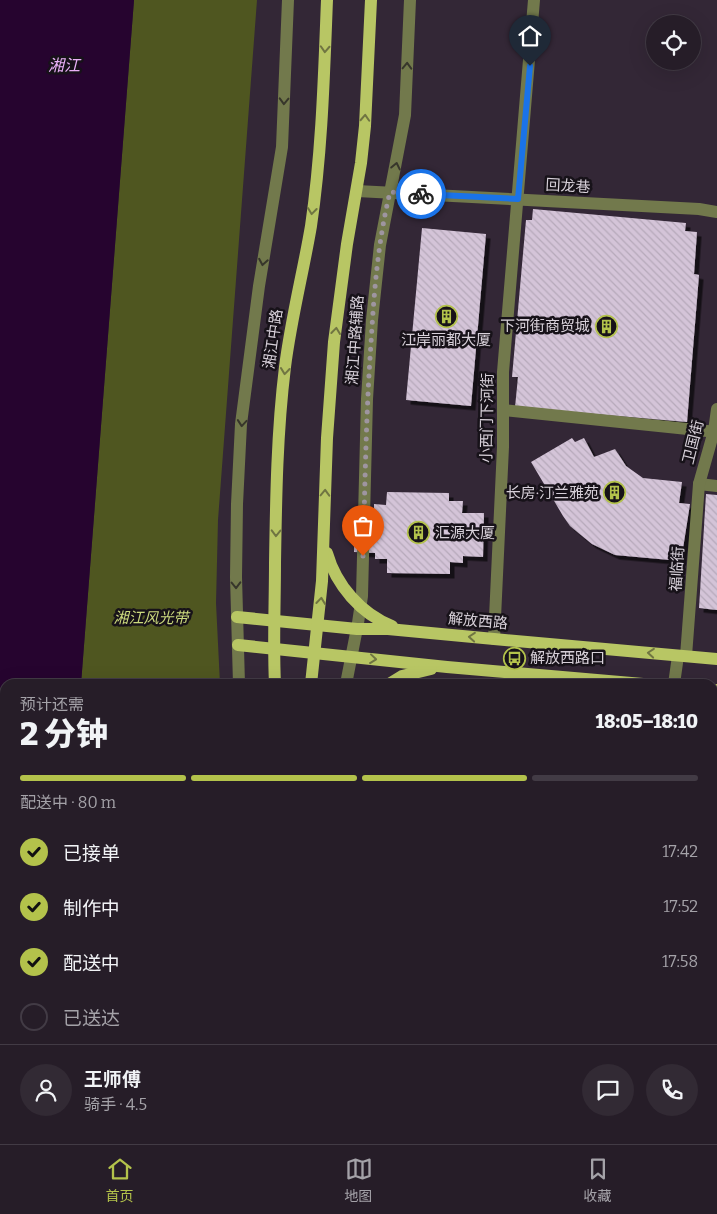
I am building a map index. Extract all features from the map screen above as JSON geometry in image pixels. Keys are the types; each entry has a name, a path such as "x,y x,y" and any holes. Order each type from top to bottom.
{"main road":[{"name":"湘江中路","path":"275,679 276,492 281,415 292,317 311,225 322,115 327,0"},
{"path":"311,679 322,582 327,438 334,342 346,252 357,191 364,126 370,0"},
{"path":"324,542 331,566 341,584 360,607 377,620 412,632"},
{"name":"解放西路","path":"237,618 357,629 388,629 717,659"},
{"path":"238,645 447,667 585,679"},
{"path":"397,679 422,670 447,667"}],"street":[{"path":"239,679 237,504 241,424 258,295 282,147 288,0"},
{"name":"湘江中路辅路","path":"347,679 360,607 372,320 380,245 405,115 410,0"},
{"name":"小西门下河街","path":"494,639 504,447 504,372 534,0"},
{"name":"回龙巷","path":"357,191 699,209 717,212"},
{"name":"卫国街","path":"699,484 715,431 717,409"},
{"path":"503,410 715,431"},
{"path":"699,484 717,486"},
{"name":"福临街","path":"675,679 682,656 699,484"}],"green space":[{"name":"湘江风光带","path":"134,0 257,0 218,520 216,603 220,679 81,679"}],"water":[{"name":"湘江","path":"0,0 134,0 81,679 0,679"}],"building":[{"name":"下河街商贸城","path":"533,209 686,223 685,231 697,232 694,274 699,275 687,422 515,407 518,377 512,377 526,220 532,220"},
{"name":"江岸丽都大厦","path":"422,228 486,234 471,406 406,400"},
{"name":"长房·汀兰雅苑","path":"572,438 575,442 584,438 594,457 615,449 626,466 643,478 682,482 679,503 690,504 681,561 615,555 592,544 570,526 531,462"},
{"name":"汇源大厦","path":"387,492 449,493 449,501 463,501 462,513 484,513 483,557 463,556 463,563 450,562 450,574 387,573 387,559 375,559 375,553 354,552 355,509 374,509 374,504 386,505"},
{"path":"706,494 717,495 717,610 699,608"}],"way so far":[{"path":"363,556 372,320 380,245 390,192 421,194"}],"place":[{"name":"江岸丽都大厦","path":"446,317"},
{"name":"下河街商贸城","path":"606,326"},
{"name":"长房·汀兰雅苑","path":"615,493"},
{"name":"汇源大厦","path":"419,533"},
{"name":"解放西路口","path":"514,658"}],"route":[{"path":"421,194 518,199 530,66"}]}
